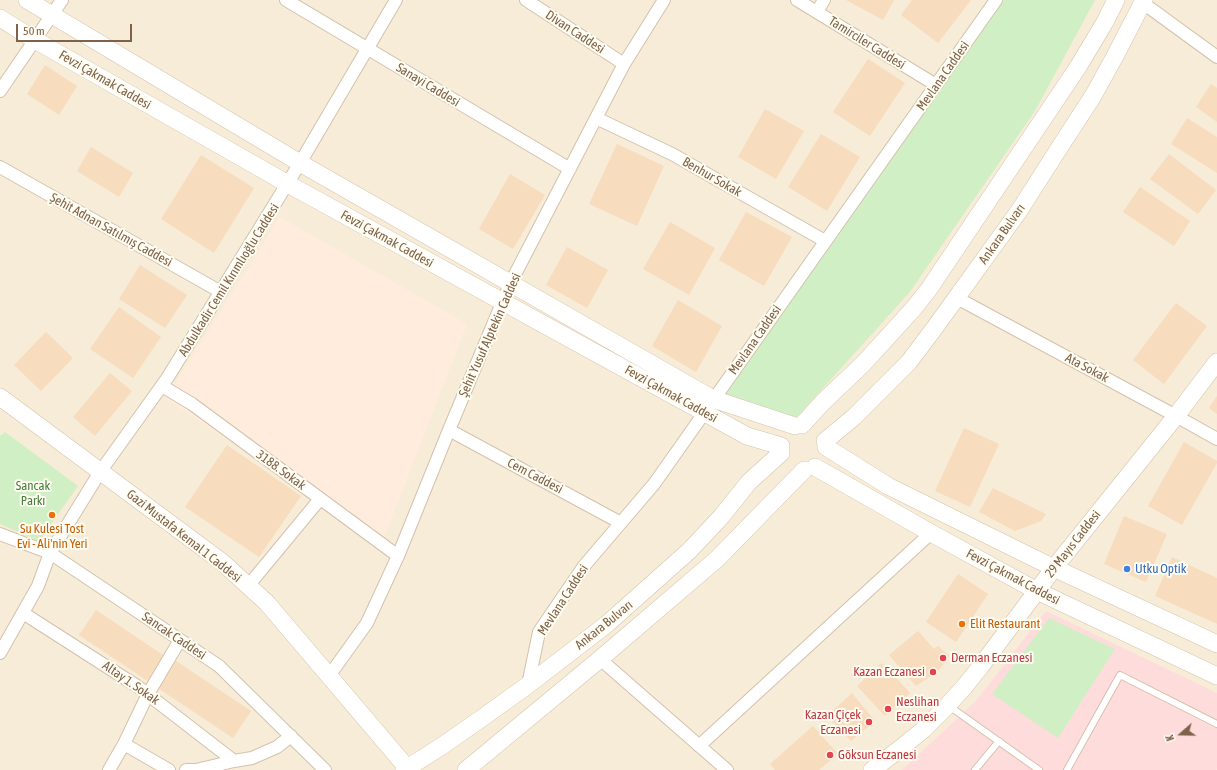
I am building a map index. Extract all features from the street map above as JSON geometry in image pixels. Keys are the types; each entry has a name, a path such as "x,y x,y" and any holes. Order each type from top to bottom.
{"main road":[{"name":"Fevzi Çakmak Caddesi","path":"27,0 300,164 510,284 708,406 747,436 781,449"},
{"path":"799,426 867,360 914,308 1078,67 1105,22 1116,0"},
{"name":"Ankara Bulvarı","path":"825,444 909,362 956,298 1018,211 1093,96 1144,2"},
{"name":"Fevzi Çakmak Caddesi","path":"0,18 35,40 288,184 502,302 708,406 799,426"},
{"name":"29 Mayıs Caddesi","path":"872,770 923,730 948,705 982,666 1054,568 1176,416 1217,362"},
{"name":"Gazi Mustafa Kemal 1 Caddesi","path":"0,397 222,562 267,603 407,769"},
{"path":"808,425 819,431 825,444 823,458 810,469 793,468 783,459 781,449 782,440 790,429 808,425"},
{"name":"Fevzi Çakmak Caddesi","path":"825,444 888,486 1054,568 1217,644"},
{"name":"Ankara Bulvarı","path":"407,769 528,685 607,624 689,551 729,508 749,482 781,449"},
{"name":"Fevzi Çakmak Caddesi","path":"810,469 931,532 1037,590 1217,676"},
{"name":"Ankara Bulvarı","path":"466,770 717,560 810,469"}],"street":[{"path":"0,91 62,0"},
{"name":"Sanayi Caddesi","path":"286,0 570,169"},
{"name":"Abdulkadir Cemil Kırımlıoğlu Caddesi","path":"0,653 38,586 50,553 100,472 168,377 288,184 396,0"},
{"name":"Divan Caddesi","path":"526,0 624,64"},
{"name":"Şehit Yusuf Alptekin Caddesi","path":"329,676 367,623 398,556 510,284 624,64 664,0"},
{"name":"Tamirciler Caddesi","path":"797,0 936,85"},
{"path":"817,12 824,0"},
{"name":"Mevlana Caddesi","path":"528,685 539,632 584,566 654,484 996,0"},
{"path":"1144,2 1217,57"},
{"name":"Benhur Sokak","path":"596,118 672,154 825,241"},
{"name":"Şehit Adnan Satılmış Caddesi","path":"0,167 221,292"},
{"name":"Ata Sokak","path":"956,298 1217,439"},
{"name":"3188. Sokak","path":"162,386 192,404 398,556"},
{"name":"Cem Caddesi","path":"449,430 621,523"},
{"path":"248,586 320,499"},
{"path":"699,746 931,532"},
{"name":"Sancak Caddesi","path":"0,534 50,553 219,666 326,770"},
{"name":"Altay 1. Sokak","path":"23,613 148,694 234,761"},
{"path":"109,770 124,744 148,694 180,640"},
{"path":"600,659 727,770"},
{"path":"186,770 196,770 252,758 277,747 290,736"},
{"path":"124,744 169,770"}],"lane":[{"path":"1067,770 1120,675 1217,724"},
{"path":"948,705 1039,770"},
{"path":"975,770 998,741"}],"shaded area":[{"path":"0,0 1217,0 1217,770 0,770"},
{"path":"280,217 467,324 381,545 166,398"},
{"path":"1046,611 1217,693 1216,770 902,770 976,701"}],"green space":[{"path":"1004,0 1095,0 1035,111 909,293 796,418 724,396"},
{"name":"Sancak Parkı","path":"5,432 78,486 39,541 0,524 0,436"},
{"path":"1049,618 1115,649 1058,738 992,694"}],"building":[{"path":"846,0 894,0 883,20"},
{"path":"912,0 971,0 938,43 901,15"},
{"path":"868,59 905,83 870,136 833,112"},
{"path":"45,65 77,86 59,115 27,94"},
{"path":"1211,84 1217,88 1217,122 1196,107"},
{"path":"765,109 804,131 776,179 738,157"},
{"path":"1187,118 1217,137 1217,173 1171,144"},
{"path":"821,134 860,157 827,211 788,187"},
{"path":"617,144 664,166 637,226 589,204"},
{"path":"91,147 133,173 119,197 77,171"},
{"path":"1169,154 1216,190 1198,214 1150,179"},
{"path":"201,155 254,188 214,253 161,219"},
{"path":"510,174 545,195 513,249 479,229"},
{"path":"1140,187 1190,221 1174,246 1123,212"},
{"path":"746,212 792,237 764,286 719,260"},
{"path":"670,222 715,248 689,295 643,269"},
{"path":"567,247 608,270 587,308 546,285"},
{"path":"140,265 187,295 165,328 119,299"},
{"path":"678,300 722,326 696,372 652,346"},
{"path":"1176,303 1207,326 1164,384 1133,360"},
{"path":"119,307 161,337 133,378 90,349"},
{"path":"46,332 73,358 41,391 14,365"},
{"path":"110,373 132,391 95,436 73,417"},
{"path":"1217,396 1217,414 1209,408"},
{"path":"964,428 999,444 970,507 935,491"},
{"path":"1184,442 1217,461 1217,463 1182,525 1148,506"},
{"path":"227,445 301,496 259,557 185,507"},
{"path":"993,488 1046,514 1041,521 1015,531 979,512"},
{"path":"1124,516 1167,534 1146,582 1104,564"},
{"path":"1172,557 1217,578 1217,624 1155,596"},
{"path":"958,574 988,594 956,642 926,622"},
{"path":"96,610 166,657 149,682 79,635"},
{"path":"918,631 934,649 938,646 949,656 938,671 916,686 889,655"},
{"path":"173,659 251,711 233,738 155,686"},
{"path":"882,663 910,693 885,716 857,686"},
{"path":"852,693 875,721 851,741 827,716"},
{"path":"813,726 838,754 819,770 775,770 770,764"}],"place":[{"name":"Su Kulesi Tost Evi - Ali'nin Yeri","path":"52,515"},
{"name":"Utku Optik","path":"1127,569"},
{"name":"Elit Restaurant","path":"962,624"},
{"name":"Derman Eczanesi","path":"943,658"},
{"name":"Kazan Eczanesi","path":"933,672"},
{"name":"Neslihan Eczanesi","path":"888,709"},
{"name":"Kazan Çiçek Eczanesi","path":"869,722"},
{"name":"Göksun Eczanesi","path":"830,755"}]}
